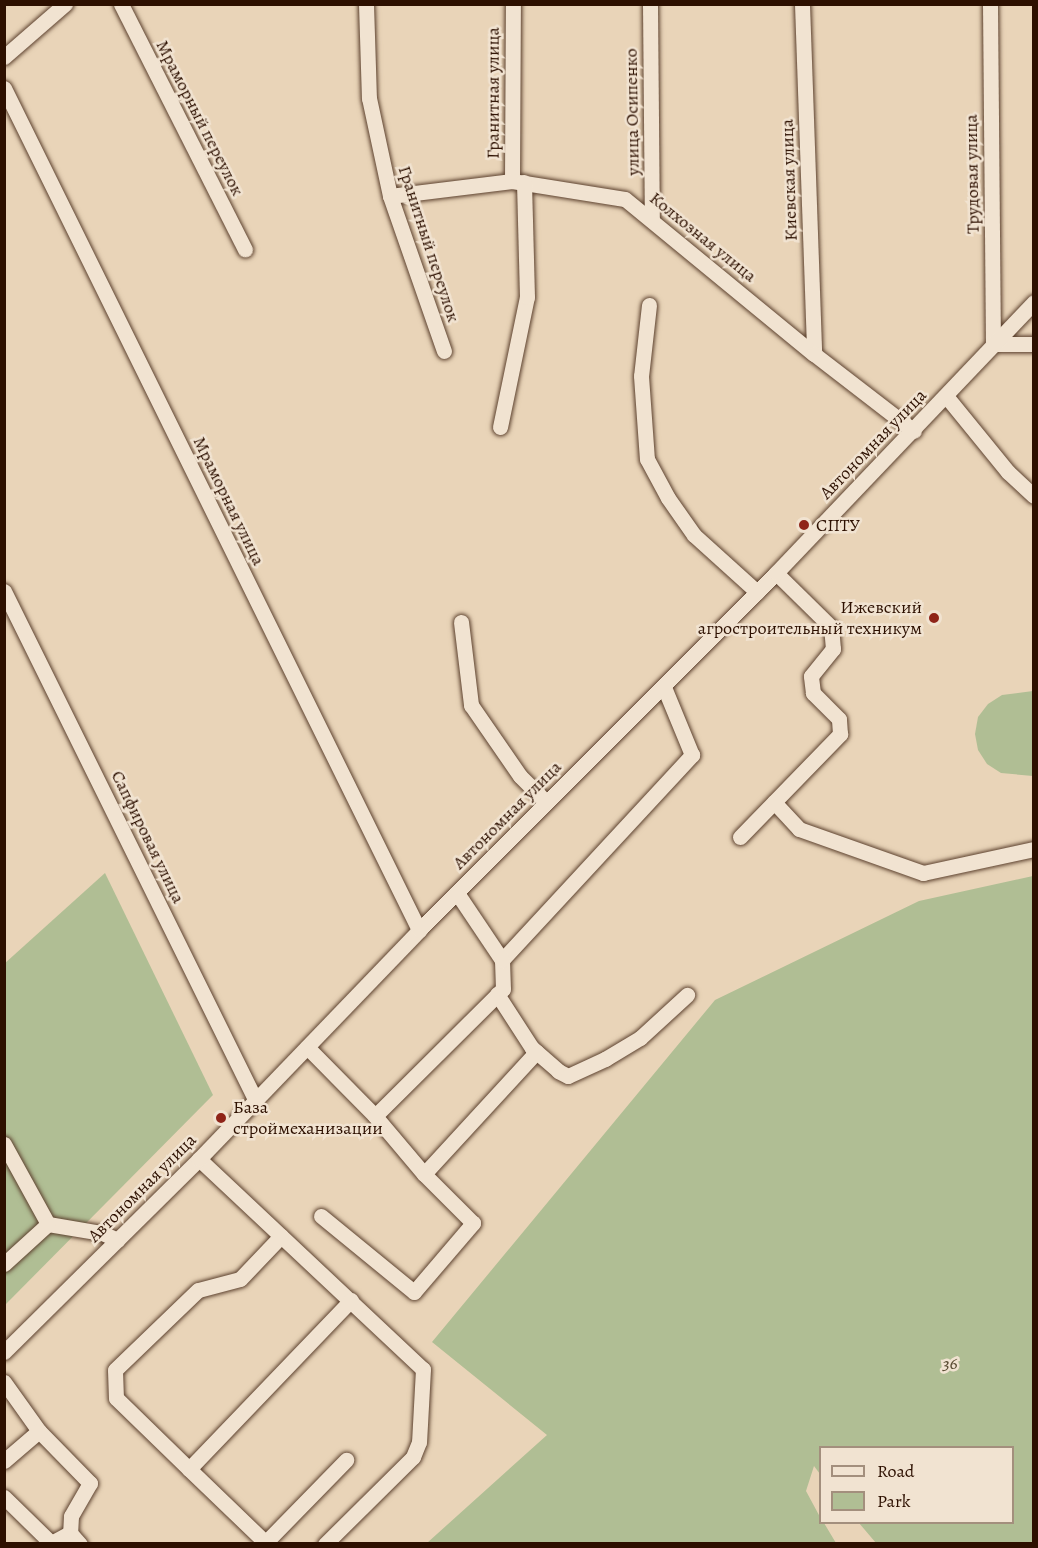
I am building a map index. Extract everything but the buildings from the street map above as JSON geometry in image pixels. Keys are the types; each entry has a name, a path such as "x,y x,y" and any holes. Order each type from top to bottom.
{"street":[{"path":"6,52 65,4"},
{"name":"Мраморный переулок","path":"121,4 245,249"},
{"name":"Гранитный переулок","path":"366,4 369,98 390,196 444,351"},
{"name":"Гранитная улица","path":"500,428 527,297 518,182 513,4"},
{"name":"улица Осипенко","path":"650,4 652,219"},
{"name":"Киевская улица","path":"802,4 814,354"},
{"name":"Трудовая улица","path":"990,4 993,344"},
{"name":"Мраморная улица","path":"4,88 419,930"},
{"name":"Колхозная улица","path":"390,196 518,182 625,199 814,354 914,431"},
{"name":"Автономная улица","path":"4,1352 199,1159 419,930 776,573 914,431 1034,302"},
{"path":"648,304 641,376 647,459 668,498 694,535 757,592"},
{"path":"993,344 1034,344"},
{"path":"946,396 1008,472 1034,496"},
{"path":"740,837 840,734 839,719 813,693 811,676 833,649 831,627 776,573"},
{"name":"Сапфировая улица","path":"4,591 256,1101"},
{"path":"461,622 471,705 520,776 546,802"},
{"path":"502,960 692,755 664,687"},
{"path":"774,802 799,829 923,873 1034,849"},
{"path":"375,1116 503,989 502,960 457,893"},
{"path":"497,994 536,1052 558,1071 568,1076 605,1059 640,1038 687,995"},
{"path":"307,1047 375,1116 424,1174 473,1223 414,1292 321,1216"},
{"path":"424,1174 536,1052"},
{"path":"4,1144 48,1224"},
{"path":"199,1159 423,1369 419,1442 413,1457 325,1544"},
{"path":"48,1224 102,1233 118,1240"},
{"path":"4,1264 48,1224"},
{"path":"281,1236 240,1279 198,1290 115,1370 116,1398 266,1543 345,1460"},
{"path":"189,1469 351,1300"},
{"path":"4,1382 39,1431 90,1483 71,1516 75,1538 51,1543 4,1497"},
{"path":"4,1461 39,1431"}],"green space":[{"path":"1033,691 1033,776 1001,773 987,764 978,750 975,734 978,717 988,704 1002,695"},
{"path":"105,873 213,1095 5,1305 4,964"},
{"name":"36","path":"1033,876 1033,1543 876,1543 860,1524 1014,1524 1014,1446 819,1446 819,1473 814,1466 806,1491 819,1515 819,1524 825,1524 836,1543 427,1543 547,1435 432,1342 715,1000 919,901"}],"place":[{"name":"СПТУ","path":"804,525"},
{"name":"Ижевский агростроительный техникум","path":"934,618"},
{"name":"База строймеханизации","path":"221,1118"}]}
